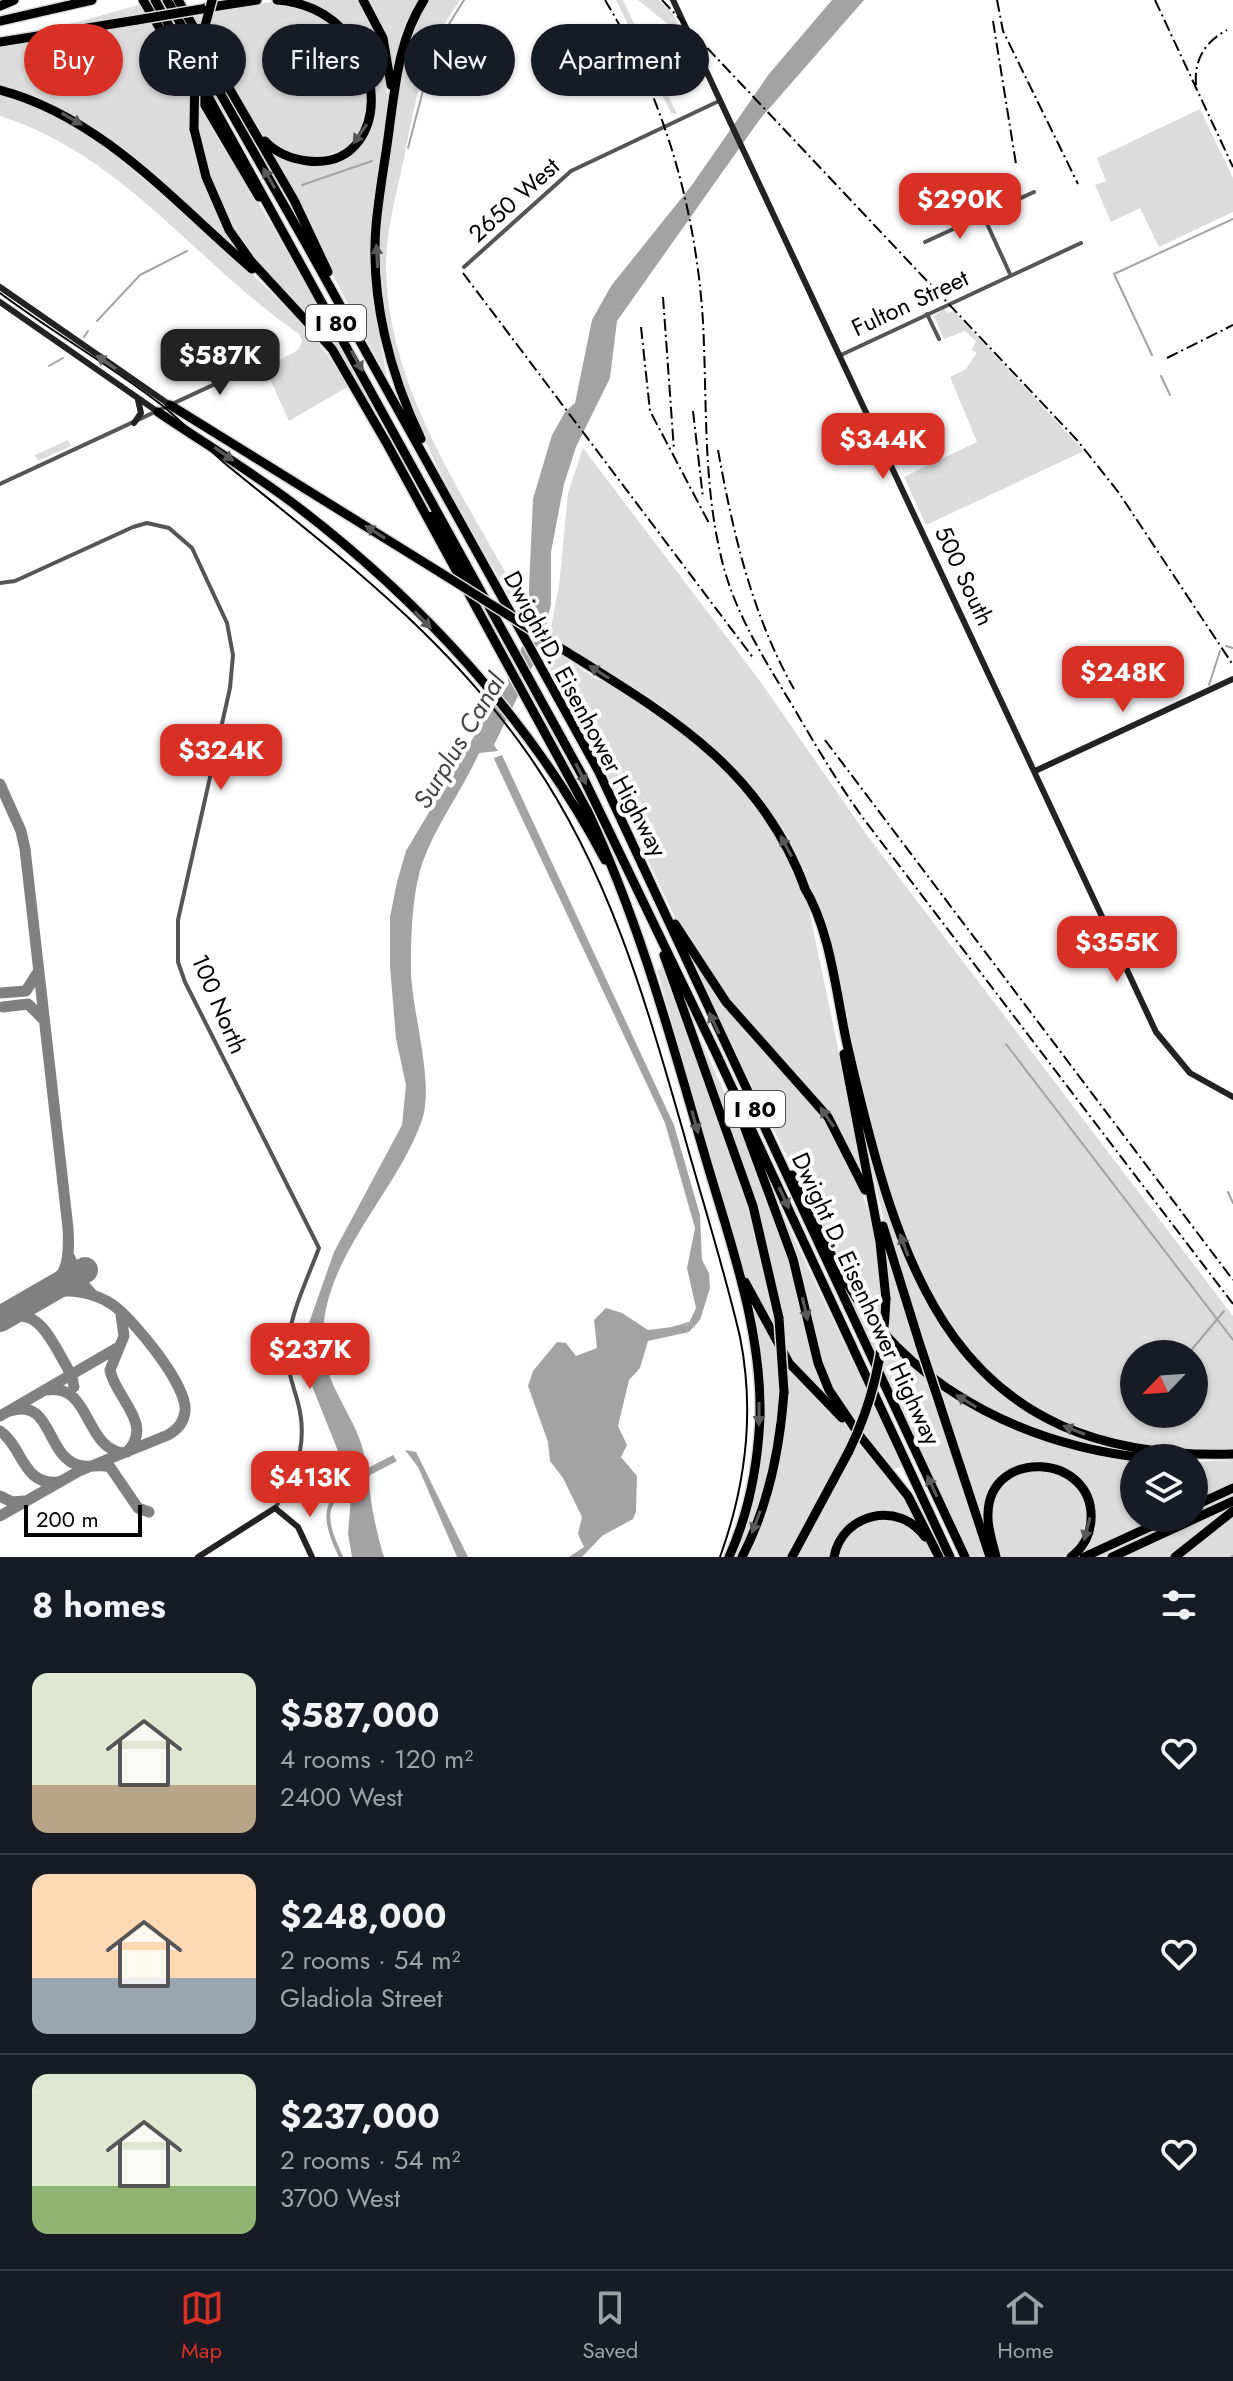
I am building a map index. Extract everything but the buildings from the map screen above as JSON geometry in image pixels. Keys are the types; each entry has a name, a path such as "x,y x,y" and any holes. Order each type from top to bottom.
{"highway":[{"path":"0,6 14,0"},
{"path":"0,18 67,0"},
{"path":"0,18 92,0"},
{"path":"143,0 251,183 305,266"},
{"name":"Dwight D. Eisenhower Highway","path":"155,0 532,680 645,903 950,1557"},
{"name":"Dwight D. Eisenhower Highway","path":"167,0 599,772 965,1557"},
{"path":"178,0 294,200 362,344"},
{"path":"212,0 195,63 194,129 206,177 229,230 251,261 332,349 496,626 515,648"},
{"path":"0,42 257,0"},
{"path":"244,111 277,152 315,161 349,148 361,136 370,117 374,100 371,82 358,48 347,33 316,10 277,0"},
{"path":"363,0 386,51 391,116"},
{"path":"424,0 402,49 391,116 376,228 381,317 393,371 406,406 457,515"},
{"path":"0,90 60,112 104,140 294,305"},
{"path":"170,405 676,721 721,758 771,820 821,928 884,1184 916,1275 949,1332 1000,1386 1032,1409 1075,1431 1151,1451 1233,1456"},
{"path":"158,412 295,505 363,561 491,691 549,765 587,826 629,911 650,966"},
{"path":"385,440 614,867 650,966 729,1237 753,1336 760,1414 747,1509 729,1557"},
{"path":"642,866 699,966 733,1010 828,1117 855,1164 874,1212"},
{"path":"792,1557 849,1451 876,1381 885,1333 886,1299 855,1110 815,920 804,887"},
{"path":"645,903 735,1152 769,1265 779,1318 784,1392 776,1458 760,1513 742,1557"},
{"path":"715,1051 793,1259 818,1363 829,1390 858,1433 908,1496 938,1557"},
{"path":"733,1063 749,1087 849,1286 871,1317 907,1357 959,1397 1007,1422 1084,1447 1120,1453"},
{"path":"855,1110 888,1247 990,1557"},
{"path":"729,1237 758,1310 789,1363 858,1433"},
{"path":"1208,1459 1233,1456"},
{"path":"996,1557 988,1514 993,1492 1008,1475 1033,1465 1062,1470 1086,1493 1090,1526 1086,1539 1071,1557"},
{"path":"1208,1500 1233,1488"},
{"path":"1112,1557 1233,1501"},
{"path":"1175,1557 1233,1511"},
{"path":"834,1557 839,1541 852,1526 872,1516 890,1514 906,1520 921,1531 938,1557"},
{"path":"1084,1557 1138,1532"}],"street":[{"name":"500 South","path":"673,0 1160,1040 1190,1073 1233,1097"},
{"name":"2650 West","path":"464,267 566,174 719,101"},
{"path":"925,242 1034,192"},
{"path":"983,215 1011,275"},
{"name":"Fulton Street","path":"841,355 1081,243"},
{"path":"0,287 170,405"},
{"path":"0,302 158,412"},
{"path":"927,314 939,339"},
{"path":"0,484 258,364"},
{"path":"134,423 141,413 136,397"},
{"name":"100 North","path":"0,583 15,581 147,523 176,532 198,561 227,623 233,670 178,920 178,962 185,982 319,1248 288,1343 287,1363 301,1414 303,1437 297,1464 275,1508"},
{"path":"1035,771 1233,679"},
{"path":"198,1557 275,1508 290,1519 312,1557"},
{"path":"263,1518 290,1519"}],"shaded area":[{"path":"292,0 361,0 373,24 337,24"},
{"path":"367,0 421,0 412,24 404,24 404,46 395,70 392,70 388,59 388,24 376,24"},
{"path":"427,0 460,0 445,24 416,24"},
{"path":"616,0 623,0 634,24 628,24"},
{"path":"638,0 659,0 672,12 678,24 667,24"},
{"path":"832,0 864,0 760,119 617,321 610,378 576,447 564,484 551,552 551,604 540,651 494,745 498,751 479,753 435,834 419,873 414,900 411,969 426,1086 422,1120 395,1175 346,1256 325,1314 325,1362 359,1438 366,1469 393,1455 397,1461 370,1475 369,1482 384,1557 352,1557 348,1534 352,1486 310,1381 303,1340 334,1252 402,1125 406,1085 396,1039 390,966 390,917 406,851 441,792 453,762 466,750 514,669 527,632 533,499 552,435 565,412 575,403 592,320 611,286 692,185 769,74"},
{"path":"271,2 301,8 328,21 331,24 262,24 262,96 369,96 367,117 359,134 343,148 320,156 291,155 271,144 262,135 239,96 246,96 246,24 197,24 191,13"},
{"path":"142,4 148,14 91,24 68,24"},
{"path":"151,20 153,24 139,24 139,96 190,96 192,135 201,174 220,219 244,257 100,133 68,113 29,96 123,96 123,25"},
{"path":"24,32 24,36 0,40 0,37"},
{"path":"24,41 24,95 0,87 0,45"},
{"path":"404,60 404,96 418,96 388,234 389,306 398,350 412,392 450,474 516,592 527,594 527,622 522,619 428,448 393,357 383,310 379,261 384,193"},
{"path":"0,93 58,118 129,168 280,301 316,341 349,386 289,421 265,368 298,350 302,341 299,334 226,276 121,183 84,156 44,133 0,116"},
{"path":"194,96 312,293 408,471 353,378 263,272 224,216 198,141"},
{"path":"375,96 388,96 373,208 372,260 377,323 387,378 265,147 297,163 327,161 349,149 361,137 374,109"},
{"path":"663,96 668,96 677,114 671,113"},
{"path":"1200,109 1233,178 1233,212 1159,247 1140,208 1111,222 1095,185 1106,181 1097,158"},
{"path":"944,309 947,313 954,311 1084,451 926,525 904,477 977,442 950,377 966,369 977,353 972,350 976,341 965,331 944,339 934,316"},
{"path":"68,440 71,446 38,461 35,455"},
{"path":"583,448 760,681 866,834 1233,1316 1233,1452 1208,1451 1208,1444 1131,1444 1062,1420 1004,1383 958,1336 924,1281 897,1220 859,1084 823,927 793,846 746,779 686,724 654,700 549,637 559,586 568,493"},
{"path":"546,644 596,679 607,681 670,720 729,770 769,822 808,905 866,1181 833,1119 725,998 678,924 605,770 542,654"},
{"path":"502,755 674,1125 700,1215 702,1260 709,1273 710,1288 700,1320 689,1332 648,1341 640,1368 629,1380 618,1426 627,1445 621,1457 637,1476 633,1519 602,1536 582,1557 569,1557 584,1547 578,1534 582,1517 563,1478 550,1461 548,1442 528,1386 533,1371 557,1342 566,1343 576,1356 597,1348 594,1320 606,1308 622,1313 648,1330 688,1325 696,1308 687,1268 695,1228 665,1123 495,761 494,758"},
{"path":"692,963 744,1031 815,1107 847,1156 868,1210 874,1238 882,1325 839,1263"},
{"path":"665,967 752,1212 779,1333 786,1333 758,1216 698,1041 701,1040 736,1118 783,1238 812,1357 837,1410 786,1354 748,1286 657,970"},
{"path":"851,1072 915,1280 959,1349 974,1365 1079,1435 1120,1445 1120,1451 1088,1446 1006,1419 933,1374 885,1226"},
{"path":"769,1185 902,1466 893,1470 848,1417 824,1378"},
{"path":"888,1253 924,1369 889,1335"},
{"path":"833,1264 856,1302 928,1378 987,1557 971,1557"},
{"path":"751,1303 780,1353 780,1410 762,1500 739,1557 733,1557 760,1447"},
{"path":"786,1362 809,1391 855,1434 818,1495 820,1500 789,1557 745,1557 763,1513"},
{"path":"937,1384 982,1413 1120,1455 1120,1532 1130,1532 1076,1557 1090,1537 1081,1481 1062,1467 1042,1463 1022,1467 1001,1477 984,1529 959,1443"},
{"path":"860,1441 894,1481 923,1527 889,1514 868,1514 851,1528 830,1557 798,1557"},
{"path":"405,1450 416,1452 468,1557 457,1557 418,1467"},
{"path":"310,1460 322,1467 325,1480 299,1498 295,1497 304,1487"},
{"path":"1233,1460 1233,1484 1208,1496 1208,1461"},
{"path":"1054,1469 1075,1483 1085,1498 1088,1517 1083,1536 1063,1557 999,1557 993,1507 1001,1485 1010,1476 1023,1471"},
{"path":"1233,1505 1208,1527 1208,1517"},
{"path":"1233,1515 1233,1557 1180,1557"},
{"path":"894,1518 923,1536 934,1557 836,1557 852,1532 859,1527"},
{"path":"1145,1532 1159,1532 1105,1557 1091,1557"},
{"path":"1177,1532 1202,1532 1173,1557 1125,1557"}],"waterway":[{"path":"408,148 434,48 464,0"},
{"path":"302,185 372,161"},
{"path":"1152,355 1114,274 1233,219"},
{"path":"97,321 140,275 187,251"},
{"path":"84,337 88,331"},
{"path":"49,366 63,358"},
{"path":"1161,376 1170,395"},
{"path":"1226,646 1233,648"},
{"path":"1209,685 1220,651"},
{"path":"1006,1044 1233,1340"},
{"path":"1228,1192 1233,1203"},
{"path":"1200,1340 1224,1311"},
{"path":"672,1328 689,1323"},
{"path":"341,1557 328,1515 335,1498 354,1481"}],"taxiway":[{"path":"0,784 21,831 25,849 68,1228 64,1269 54,1283 36,1298"},
{"path":"0,993 26,991 38,972"},
{"path":"3,1007 28,1004 43,1019"},
{"path":"69,1256 81,1282 93,1295"},
{"path":"0,1516 79,1471 168,1435 180,1426 185,1411 184,1400 169,1370 146,1339 113,1305 90,1294 73,1291 48,1294"},
{"path":"121,1315 124,1336 110,1370 135,1421 135,1442 127,1452"},
{"path":"3,1318 22,1316 36,1322 53,1342 74,1387"},
{"path":"0,1416 117,1348"},
{"path":"47,1390 61,1390 72,1396 101,1440 110,1449 123,1453"},
{"path":"10,1411 23,1409 33,1412 64,1456 73,1463 110,1467 138,1508 149,1512"},
{"path":"0,1431 30,1472 46,1482 58,1482"},
{"path":"0,1496 12,1502 24,1501"}],"runway":[{"path":"0,1319 85,1270"}],"tram line":[{"path":"0,293 159,403 228,466 390,600 498,713 558,800 603,891 639,985 713,1234 740,1337 747,1393 745,1448 736,1503 720,1557"}],"railway":[{"path":"605,0 626,37 660,115 684,196 693,237 703,322 711,496 725,573 740,613 809,734 863,818 1233,1304"},
{"path":"662,0 1077,440 1119,493 1233,665"},
{"path":"997,0 1003,31 1078,184"},
{"path":"1155,0 1233,167"},
{"path":"993,21 1016,164"},
{"path":"1196,85 1202,52 1227,30"},
{"path":"463,273 754,659"},
{"path":"663,297 674,450"},
{"path":"1167,358 1233,325"},
{"path":"641,327 650,411 710,525"},
{"path":"693,411 703,498"},
{"path":"718,450 730,512 755,603 794,689"},
{"path":"825,740 1233,1280"}],"water label":[{"name":"Surplus Canal","path":"459,741"}]}
